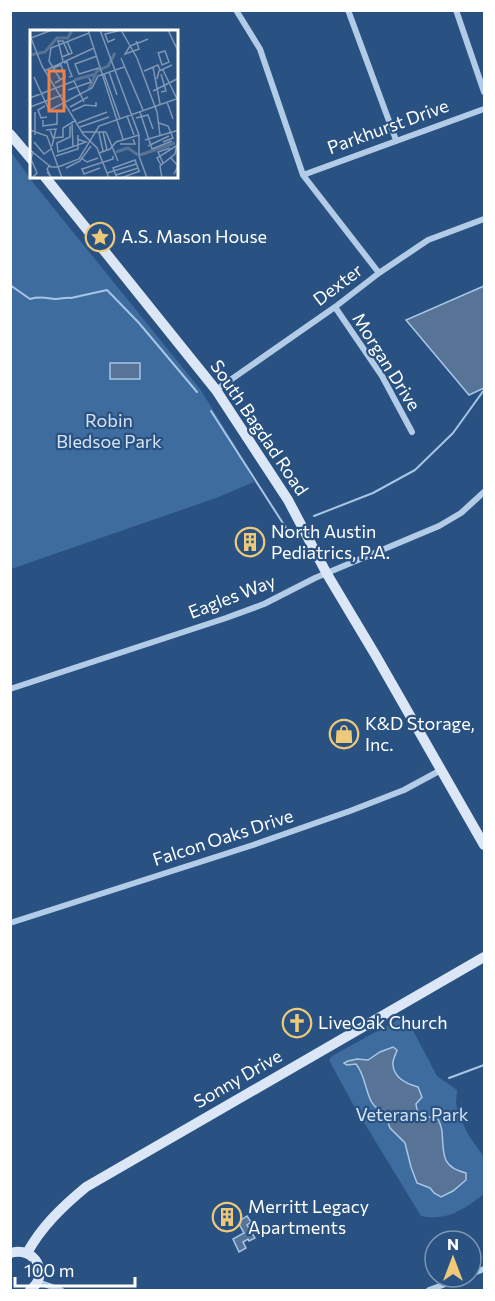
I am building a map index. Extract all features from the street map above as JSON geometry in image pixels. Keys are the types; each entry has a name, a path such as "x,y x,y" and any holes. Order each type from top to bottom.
{"main road":[{"path":"10,134 30,158"},
{"name":"South Bagdad Road","path":"46,178 216,390 288,500 327,574 484,845"},
{"name":"Sonny Drive","path":"27,1253 46,1225 63,1206 86,1187 484,957"},
{"path":"10,1253 15,1251 27,1253 38,1263 40,1276 34,1286"}],"street":[{"path":"236,10 260,49 303,175 379,273"},
{"path":"348,10 396,140"},
{"path":"456,11 484,92"},
{"name":"Parkhurst Drive","path":"303,175 484,109"},
{"name":"Dexter","path":"216,390 428,240 484,219"},
{"name":"Morgan Drive","path":"335,307 382,376 412,432"},
{"name":"Eagles Way","path":"10,689 264,604 315,578 439,526 461,513 484,492"},
{"name":"Falcon Oaks Drive","path":"10,923 351,812 404,790 441,770"},
{"path":"34,1286 61,1290"}],"green space":[{"name":"Robin Bledsoe Park","path":"11,152 35,185 200,389 236,447 254,482 216,498 11,569"},
{"name":"Veterans Park","path":"403,1017 407,1019 437,1076 457,1090 456,1103 459,1116 469,1136 484,1157 484,1194 455,1213 439,1217 421,1216 354,1106 329,1060 332,1056"}],"shaded area":[{"path":"484,286 484,388 469,395 406,320"},
{"path":"110,363 140,363 140,379 110,379"},
{"path":"393,1047 397,1050 393,1063 396,1074 406,1082 418,1087 422,1097 416,1104 418,1112 428,1118 436,1114 441,1128 445,1158 452,1167 466,1173 466,1180 441,1197 430,1188 417,1183 405,1143 390,1128 384,1111 373,1104 356,1064 344,1063 357,1059 368,1060"},
{"path":"247,1216 251,1222 247,1225 255,1238 243,1242 246,1248 239,1252 233,1239 244,1233 238,1222"}],"waterway":[{"path":"10,285 30,299 71,298 107,290 139,323 197,392"},
{"path":"314,516 373,493 415,470 453,433 484,390"},
{"path":"211,411 286,528"},
{"path":"449,1078 484,1065"}],"place":[{"name":"A.S. Mason House","path":"100,237"},
{"name":"North Austin Pediatrics, P.A.","path":"250,542"},
{"name":"K&D Storage, Inc.","path":"344,734"},
{"name":"LiveOak Church","path":"297,1023"},
{"name":"Merritt Legacy Apartments","path":"227,1217"}]}
